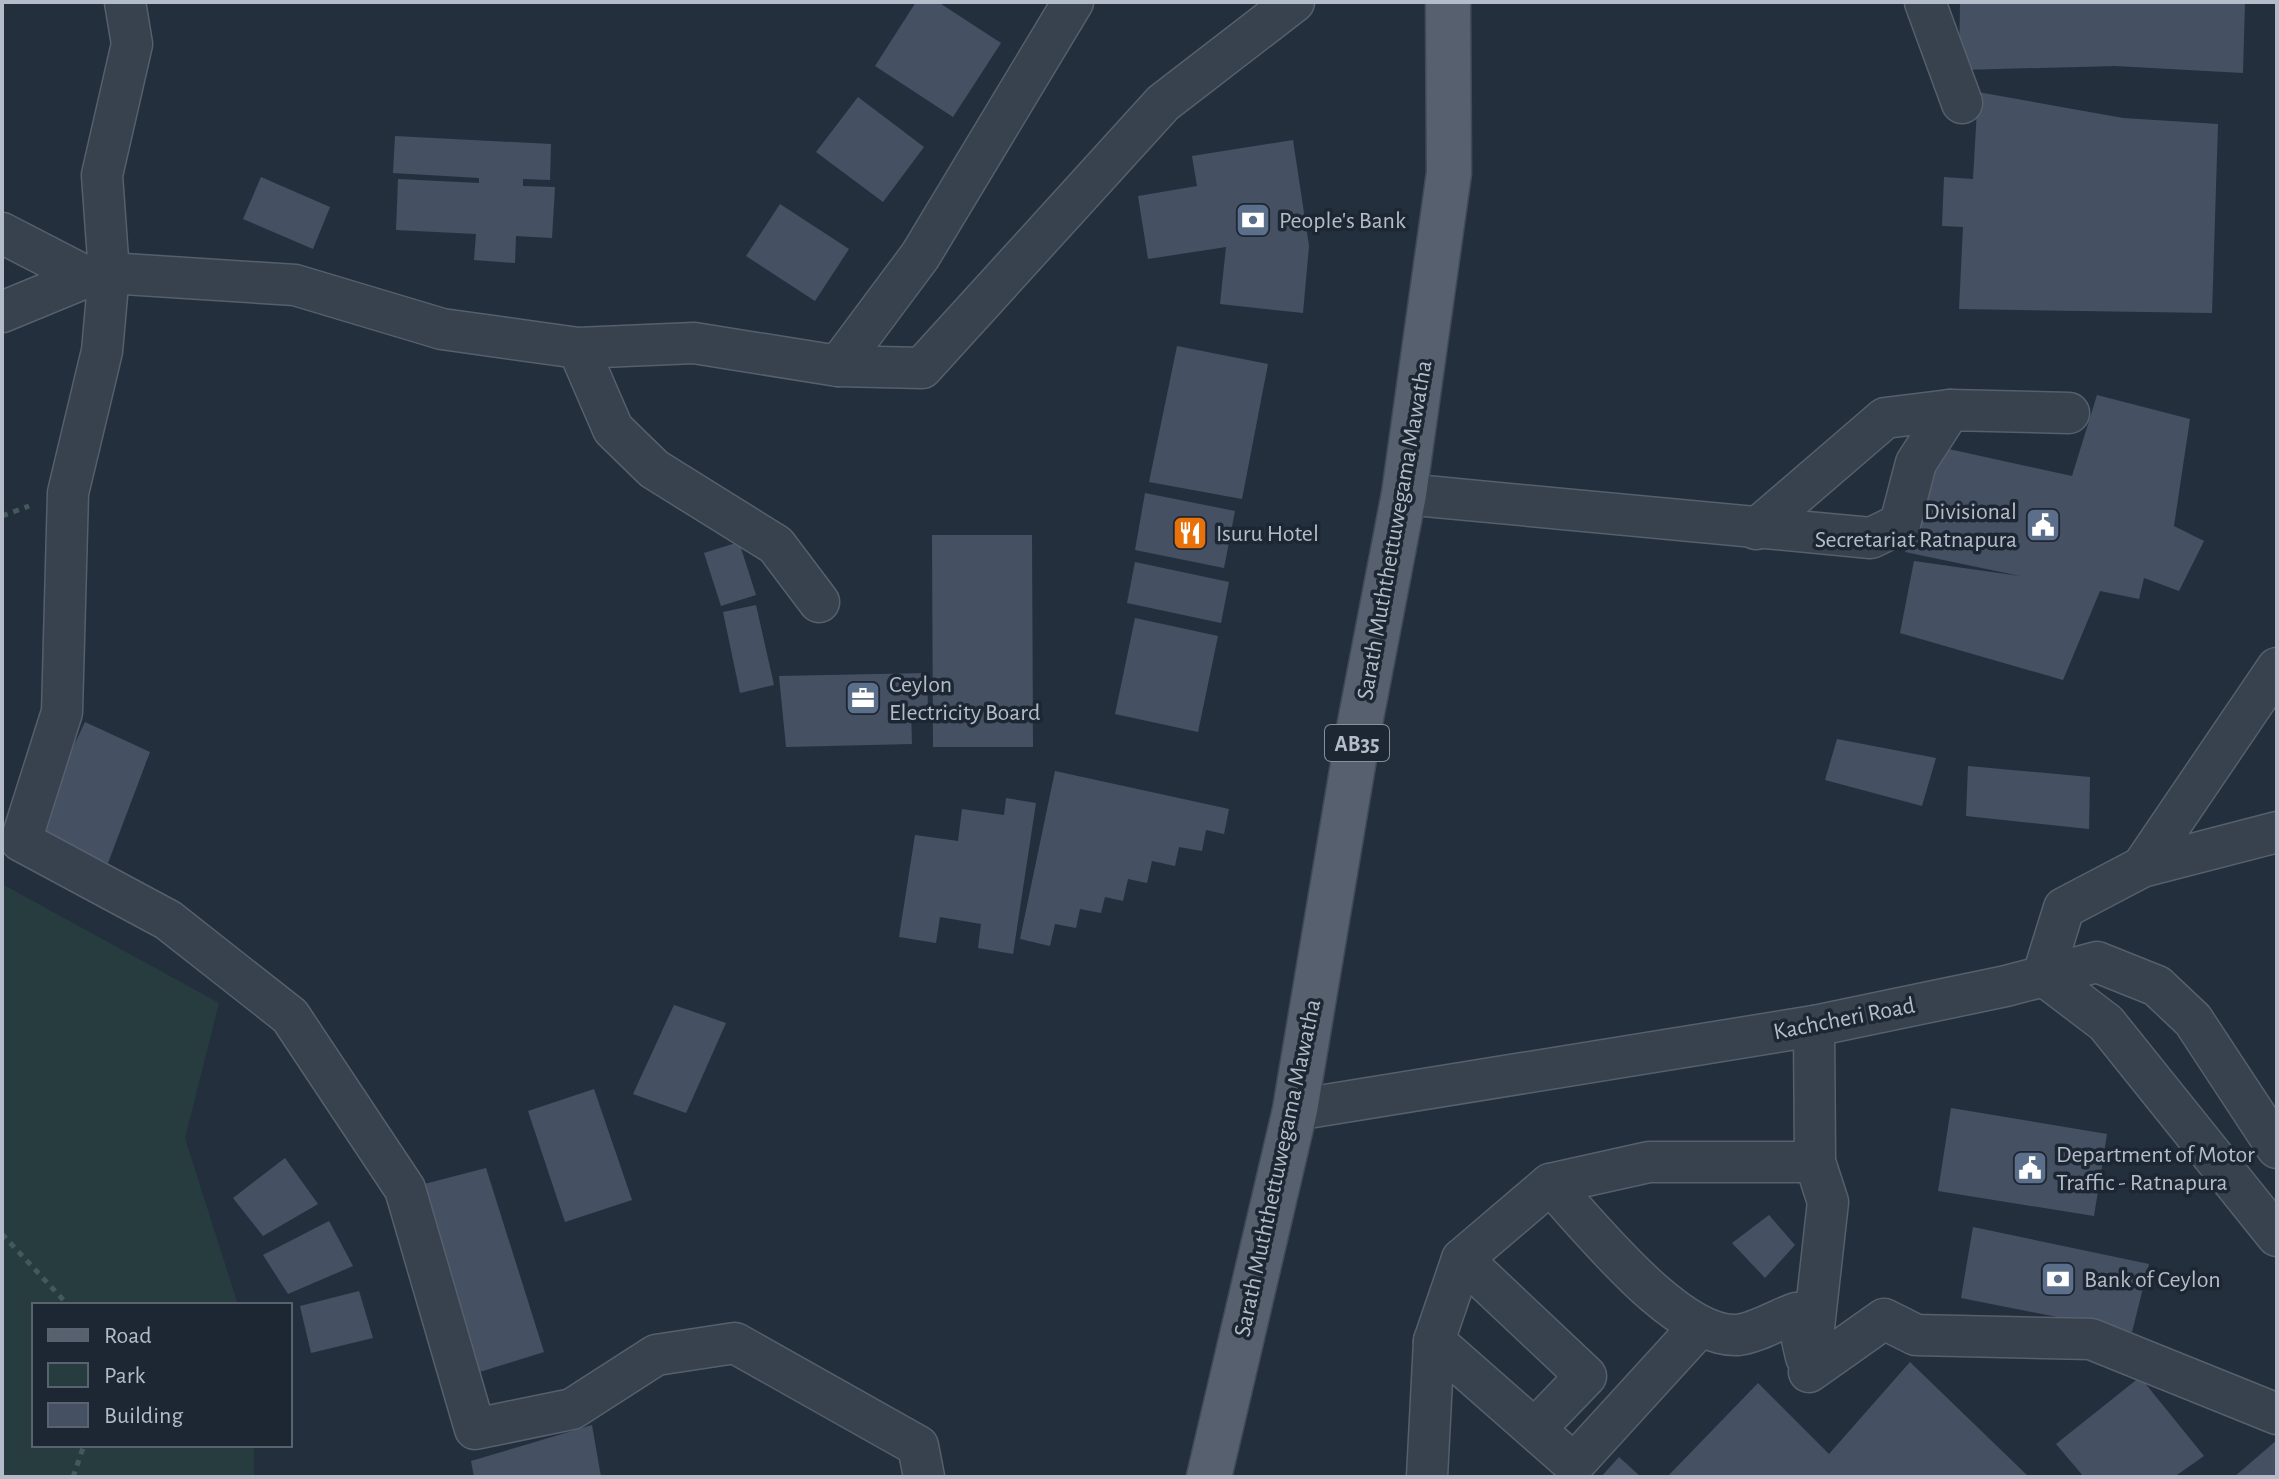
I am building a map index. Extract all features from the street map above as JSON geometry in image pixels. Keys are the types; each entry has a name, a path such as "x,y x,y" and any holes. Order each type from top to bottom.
{"main road":[{"name":"Sarath Muththettuwegama Mawatha","path":"1209,1477 1295,1110 1360,723 1404,494 1449,173 1448,2"}],"street":[{"path":"125,2 132,44 102,175 98,275 102,351 68,493 62,712 21,841 168,920 290,1016 405,1189 475,1429 572,1409 656,1355 735,1343 918,1446 924,1477"},
{"path":"838,366 920,256 1073,2"},
{"path":"2,233 98,275 295,285 442,329 578,348 694,343 838,366 922,368 1163,103 1294,2"},
{"path":"1925,2 1962,103"},
{"path":"2,312 98,275"},
{"path":"578,348 613,429 654,469 776,545 819,602"},
{"path":"1404,494 1871,538 1900,524 1916,463 1950,410"},
{"path":"1756,529 1885,418 1950,410 2069,413"},
{"path":"2142,867 2277,668"},
{"path":"2277,832 2142,867 2064,908 2043,975 2106,1023 2277,1236"},
{"name":"Kachcheri Road","path":"1295,1110 1814,1026 2097,962 2157,986 2193,1020 2277,1148"},
{"path":"1809,1372 1828,1202 1815,1162 1814,1026"},
{"path":"1427,1477 1434,1341 1462,1259 1550,1184 1649,1162 1815,1162"},
{"path":"1550,1184 1660,1300 1700,1326 1738,1335 1796,1313 1809,1372"},
{"path":"1462,1259 1586,1376 1535,1429"},
{"path":"1809,1372 1884,1319 1916,1335 2091,1339 2277,1414"},
{"path":"1434,1341 1574,1464 1700,1326"}],"path":[{"path":"2,1234 66,1303"},
{"path":"73,1477 83,1447"}],"green space":[{"path":"2,884 219,1003 185,1138 237,1303 32,1303 32,1447 254,1447 254,1477 2,1477"}],"building":[{"path":"916,2 938,2 1001,43 953,117 875,66"},
{"path":"1960,2 2245,2 2243,73 2115,66 1959,70"},
{"path":"1978,92 2123,118 2218,124 2212,313 1959,309 1963,227 1942,226 1944,177 1973,179"},
{"path":"858,97 924,147 883,202 816,152"},
{"path":"395,136 551,144 550,180 523,179 523,186 555,187 552,238 516,236 515,263 474,260 476,234 396,230 398,179 479,183 479,178 393,173"},
{"path":"1293,140 1309,246 1303,313 1220,304 1226,247 1148,259 1138,196 1197,186 1192,156"},
{"path":"261,177 330,207 313,249 243,219"},
{"path":"780,204 849,249 815,301 746,256"},
{"path":"1177,346 1268,364 1242,499 1149,482"},
{"path":"2097,395 2190,419 2174,526 2204,541 2179,591 2144,578 2139,599 2100,591 2063,680 1900,633 1914,561 2020,576 1905,552 1935,446 2072,476"},
{"path":"1145,493 1235,511 1224,568 1135,550"},
{"path":"932,535 1032,535 1033,747 933,747"},
{"path":"739,542 756,595 721,606 704,553"},
{"path":"1135,562 1229,582 1221,623 1127,603"},
{"path":"756,605 774,685 740,693 723,612"},
{"path":"1135,618 1218,636 1198,732 1115,714"},
{"path":"927,673 928,710 911,711 912,744 786,747 779,676"},
{"path":"85,722 150,752 108,863 34,830"},
{"path":"1837,739 1936,758 1922,806 1825,780"},
{"path":"1968,766 2090,777 2089,829 1966,816"},
{"path":"1055,771 1229,809 1224,834 1206,830 1202,851 1179,847 1175,866 1152,861 1147,883 1128,879 1123,901 1105,897 1101,913 1080,909 1076,928 1055,924 1050,946 1020,939"},
{"path":"1006,798 1036,803 1013,954 978,948 981,924 940,917 936,943 899,937 915,835 958,841 962,809 1004,815"},
{"path":"674,1005 726,1023 686,1113 633,1094"},
{"path":"594,1089 632,1200 565,1222 528,1111"},
{"path":"1951,1108 2107,1134 2094,1216 1938,1191"},
{"path":"285,1158 318,1204 263,1236 233,1198"},
{"path":"486,1168 544,1352 467,1376 405,1189"},
{"path":"1769,1215 1795,1245 1765,1278 1732,1243"},
{"path":"329,1221 353,1266 288,1294 263,1255"},
{"path":"1973,1227 2149,1264 2132,1332 1961,1298"},
{"path":"359,1291 373,1338 311,1353 300,1306"},
{"path":"1910,1362 2029,1477 1667,1477 1758,1383 1829,1454"},
{"path":"2140,1377 2204,1456 2174,1477 2084,1477 2056,1444"},
{"path":"592,1425 601,1477 474,1477 471,1461"},
{"path":"2277,1440 2277,1477 2234,1477"},
{"path":"1619,1457 1641,1477 1601,1477"}],"place":[{"name":"People's Bank","path":"1253,220"},
{"name":"Divisional Secretariat Ratnapura","path":"2043,525"},
{"name":"Isuru Hotel","path":"1190,533"},
{"name":"Ceylon Electricity Board","path":"863,698"},
{"name":"Department of Motor Traffic - Ratnapura","path":"2030,1168"},
{"name":"Bank of Ceylon","path":"2058,1279"}]}
